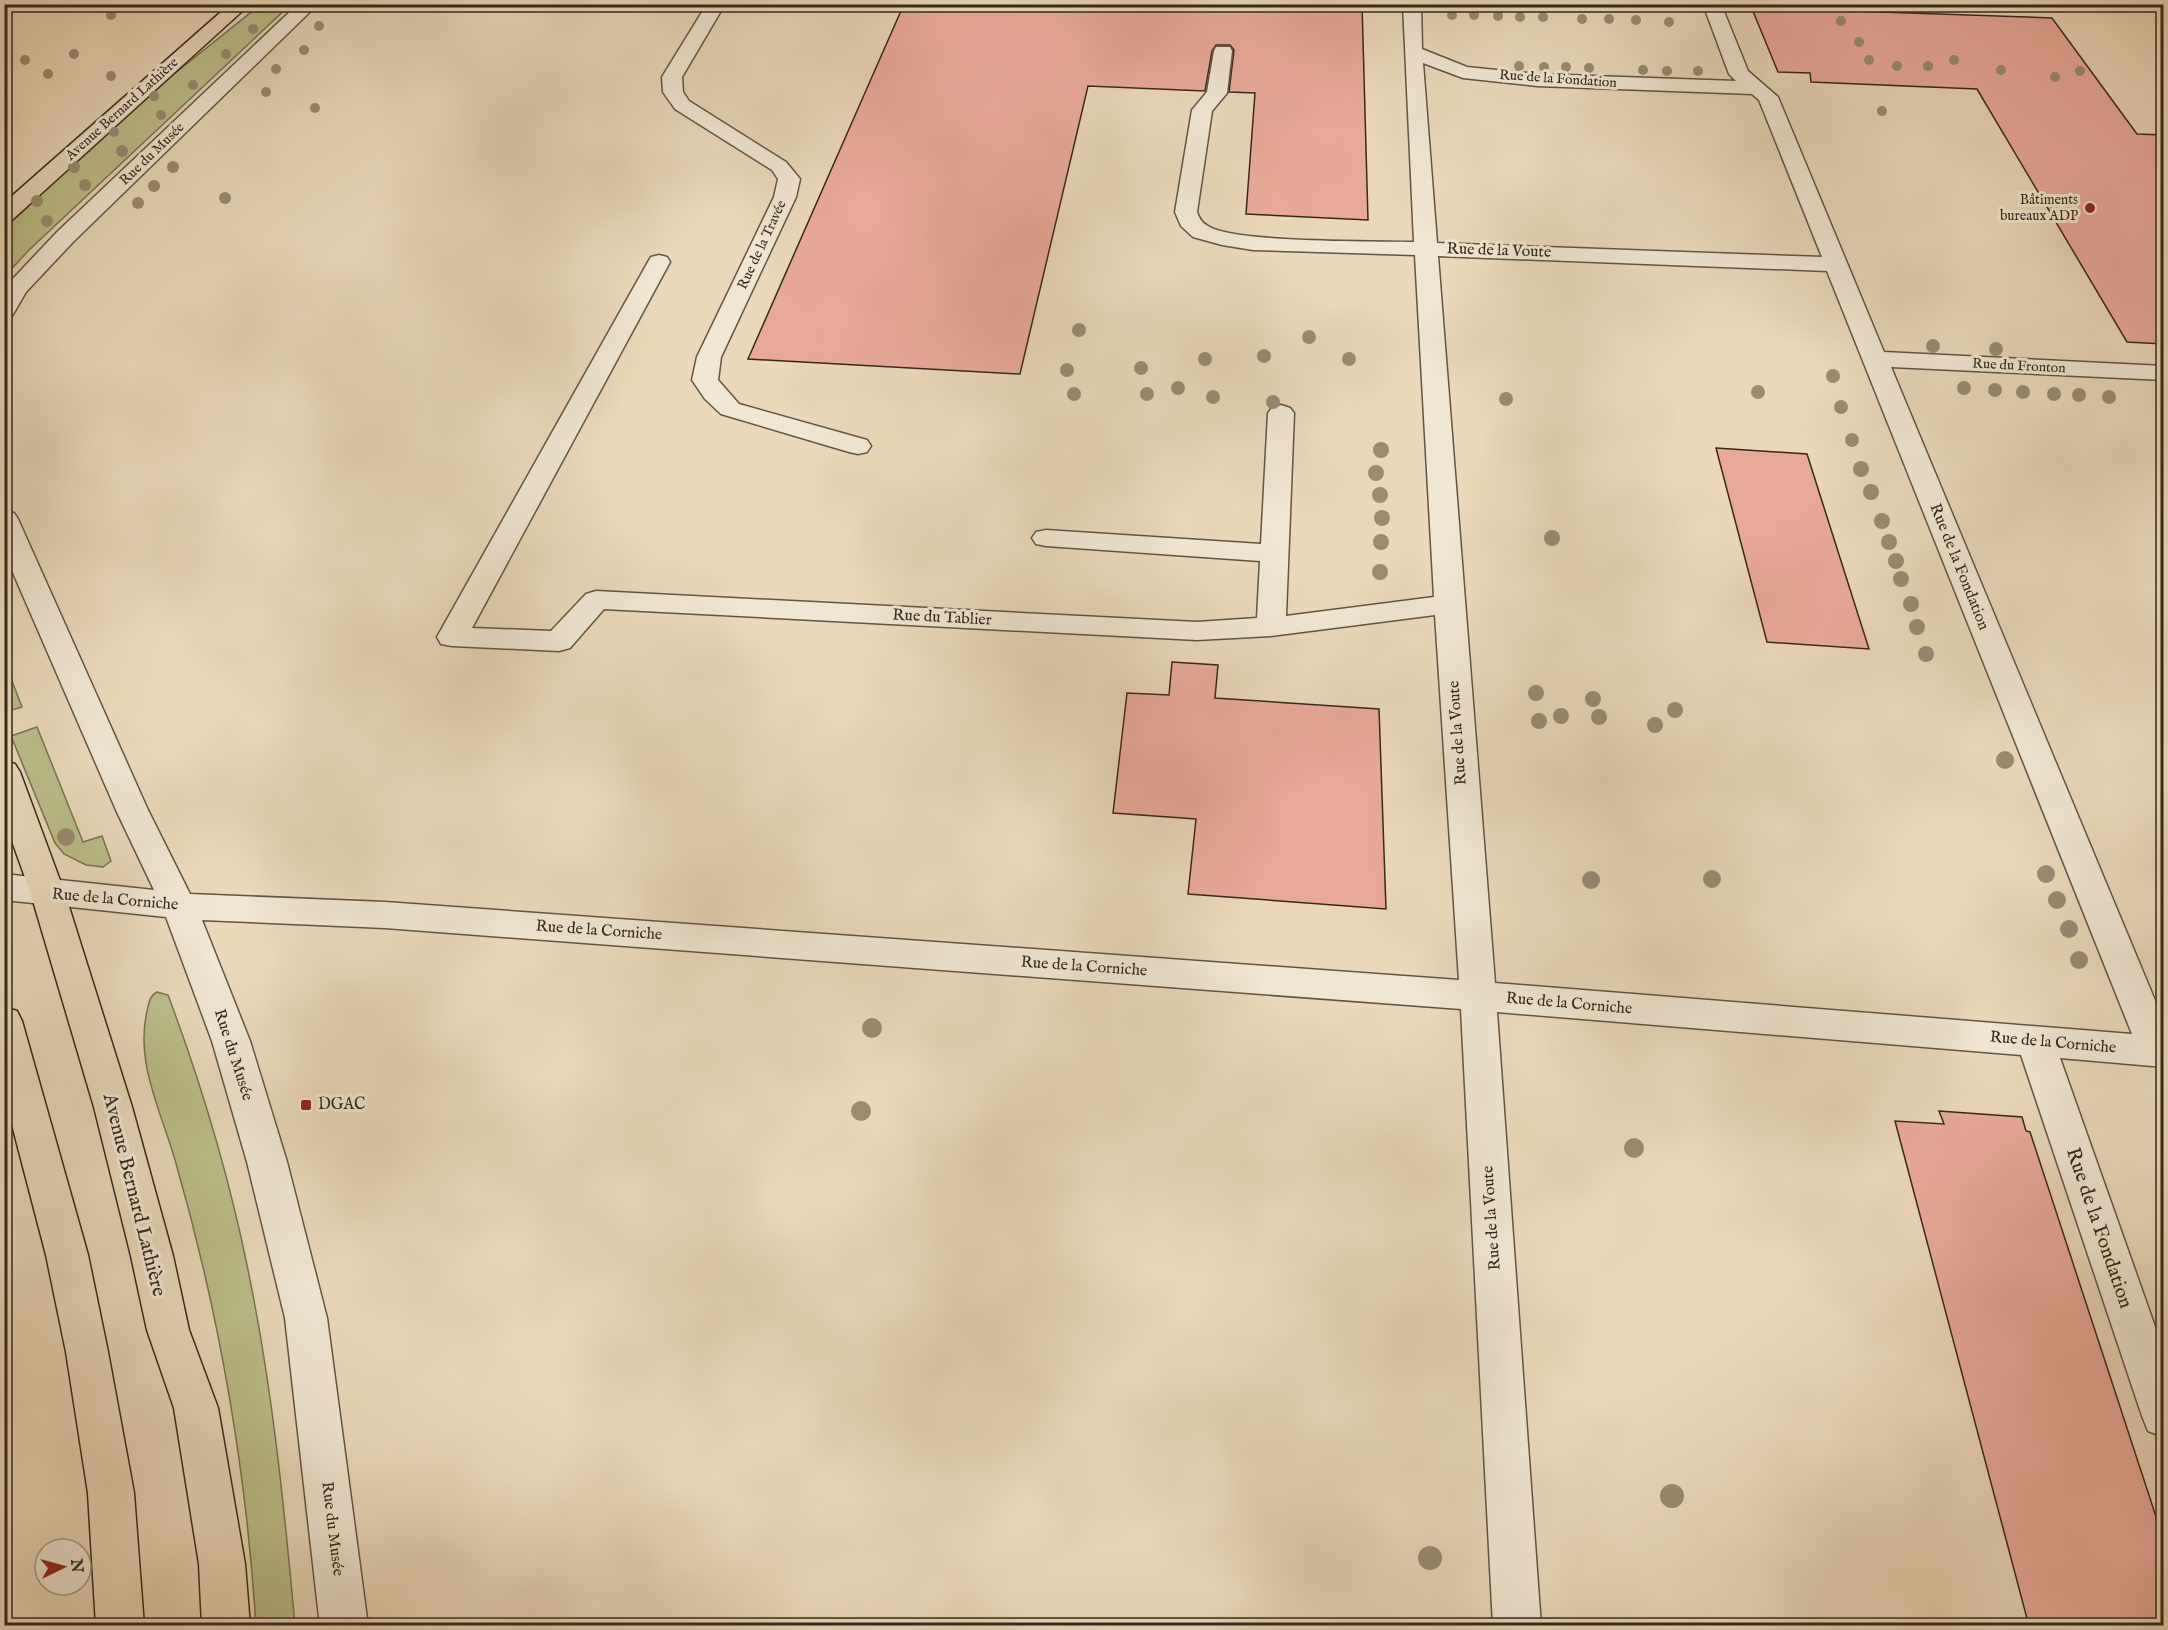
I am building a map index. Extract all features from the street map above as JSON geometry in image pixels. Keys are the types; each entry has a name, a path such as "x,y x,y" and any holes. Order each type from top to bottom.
{"main road":[{"name":"Avenue Bernard Lathière","path":"4,215 241,4"},
{"name":"Avenue Bernard Lathière","path":"4,189 96,106"},
{"name":"Avenue Bernard Lathière","path":"4,772 48,894 113,1107 152,1256 168,1330 196,1408 222,1564 226,1626"},
{"path":"4,1021 67,1255 87,1352 111,1493 120,1626"}],"lane":[{"name":"Rue du Musée","path":"4,311 16,289 64,237 309,4"},
{"name":"Rue de la Travée","path":"716,4 672,77 673,92 682,105 779,166 789,179 785,197 710,357 705,380 714,394 730,409 858,446"},
{"path":"1222,51 1217,93 1202,110 1186,212 1189,221 1201,232 1253,243 1426,249 1412,4"},
{"name":"Rue de la Fondation","path":"1712,4 1739,74 1768,97 2160,1051"},
{"name":"Rue de la Fondation","path":"1413,52 1463,72 1537,80 1755,88"},
{"name":"Rue de la Voute","path":"1517,1626 1478,996 1426,249 1836,264"},
{"name":"Rue du Tablier","path":"659,262 452,637 559,640 596,600 1197,631 1271,627 1449,604"},
{"name":"Rue du Fronton","path":"1875,359 2163,373"},
{"path":"1271,627 1281,413"},
{"name":"Rue du Musée","path":"4,519 132,810 179,906 231,1041 267,1162 306,1318 344,1626"},
{"path":"1047,538 1275,553"},
{"name":"Rue de la Corniche","path":"4,887 48,894 179,906 385,915 1478,996 2160,1051"},
{"name":"Rue de la Fondation","path":"2035,1041 2163,1416"}],"green space":[{"path":"260,5 290,5 28,251 5,276 5,228 149,94"},
{"path":"5,663 22,707 4,712"},
{"path":"37,727 83,842 102,836 111,861 103,867 86,865 64,854 55,843 11,736"},
{"path":"157,992 168,995 180,1028 213,1128 240,1231 264,1355 282,1490 295,1625 256,1625 238,1449 217,1333 191,1217 151,1087 144,1049 147,1011 152,996"}],"building":[{"path":"904,4 1362,4 1368,220 1246,214 1255,93 1229,92 1234,50 1230,45 1216,45 1212,51 1205,91 1088,86 1020,374 748,359"},
{"path":"1750,4 1820,4 1822,10 2052,18 2137,134 2163,135 2163,344 2127,342 1977,89 1811,82 1810,73 1778,72"},
{"path":"1716,448 1807,454 1869,649 1767,642"},
{"path":"1172,662 1218,665 1215,698 1379,709 1386,909 1188,894 1196,819 1113,813 1127,693 1169,695"},
{"path":"1939,1111 2022,1117 2026,1131 2030,1132 2163,1538 2163,1626 2029,1626 1895,1121 1944,1124"}],"place":[{"name":"Bâtiments bureaux ADP","path":"2090,208"},
{"name":"DGAC","path":"306,1105"}]}
